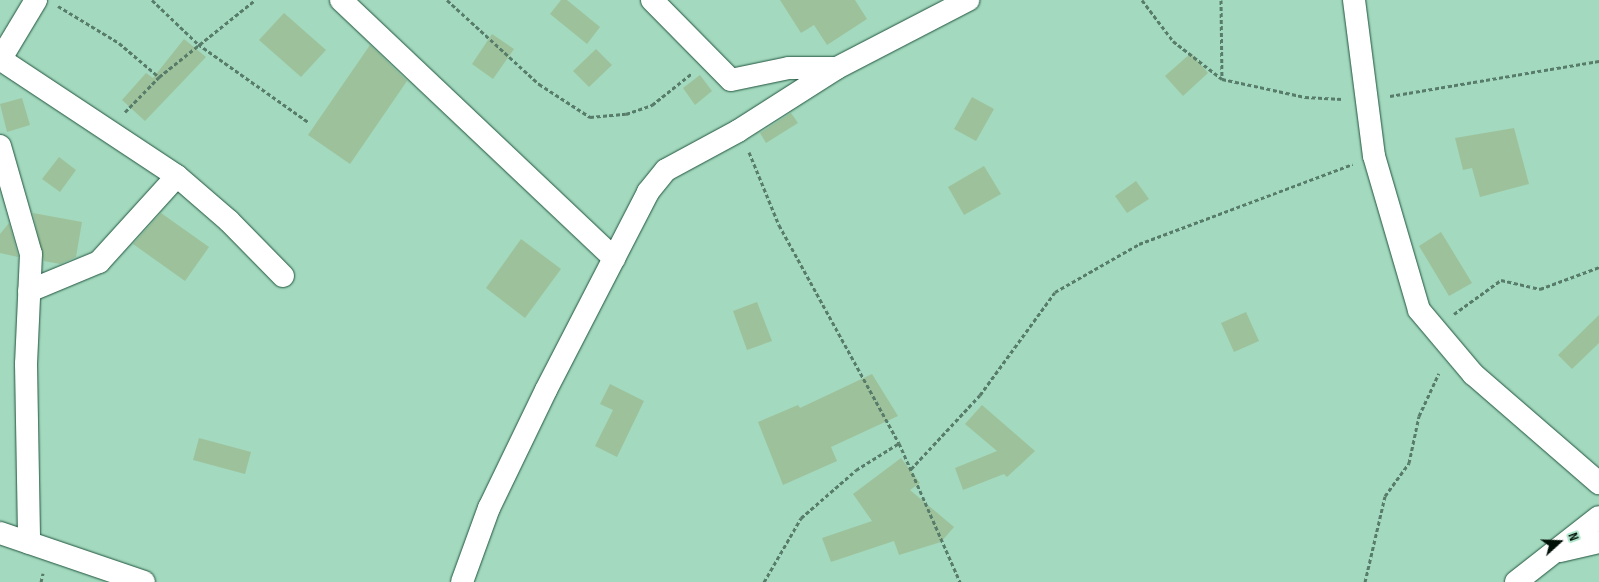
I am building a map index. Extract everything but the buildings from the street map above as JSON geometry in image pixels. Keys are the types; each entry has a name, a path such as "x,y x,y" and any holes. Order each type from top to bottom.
{"street":[{"path":"36,0 0,60 177,176 229,221 283,276"},
{"path":"341,0 614,258"},
{"path":"652,0 708,60 731,80 789,68 837,68"},
{"path":"462,582 489,508 648,192 666,170 738,131 837,68 968,0"},
{"path":"1354,0 1374,156 1408,282 1419,310 1443,341 1599,483"},
{"path":"0,146 28,238 29,544"},
{"path":"29,291 99,262 177,176"},
{"path":"1516,582 1599,517"},
{"path":"0,533 144,582"},
{"path":"1554,552 1599,542"}],"path":[{"path":"49,0 119,43 159,77"},
{"path":"152,0 198,44 308,122"},
{"path":"109,130 159,77 255,0"},
{"path":"447,0 540,84 590,117 626,114 652,104 708,60"},
{"path":"1142,0 1173,40 1222,79 1305,97 1366,101 1599,61"},
{"path":"1221,0 1222,79"},
{"path":"738,131 779,225 899,443 960,582"},
{"path":"911,469 980,396 1055,292 1139,244 1374,156"},
{"path":"1365,582 1385,496 1409,463 1419,416 1443,341 1463,305 1501,280 1540,289 1599,267"},
{"path":"764,582 801,518 856,470 899,443"}]}
